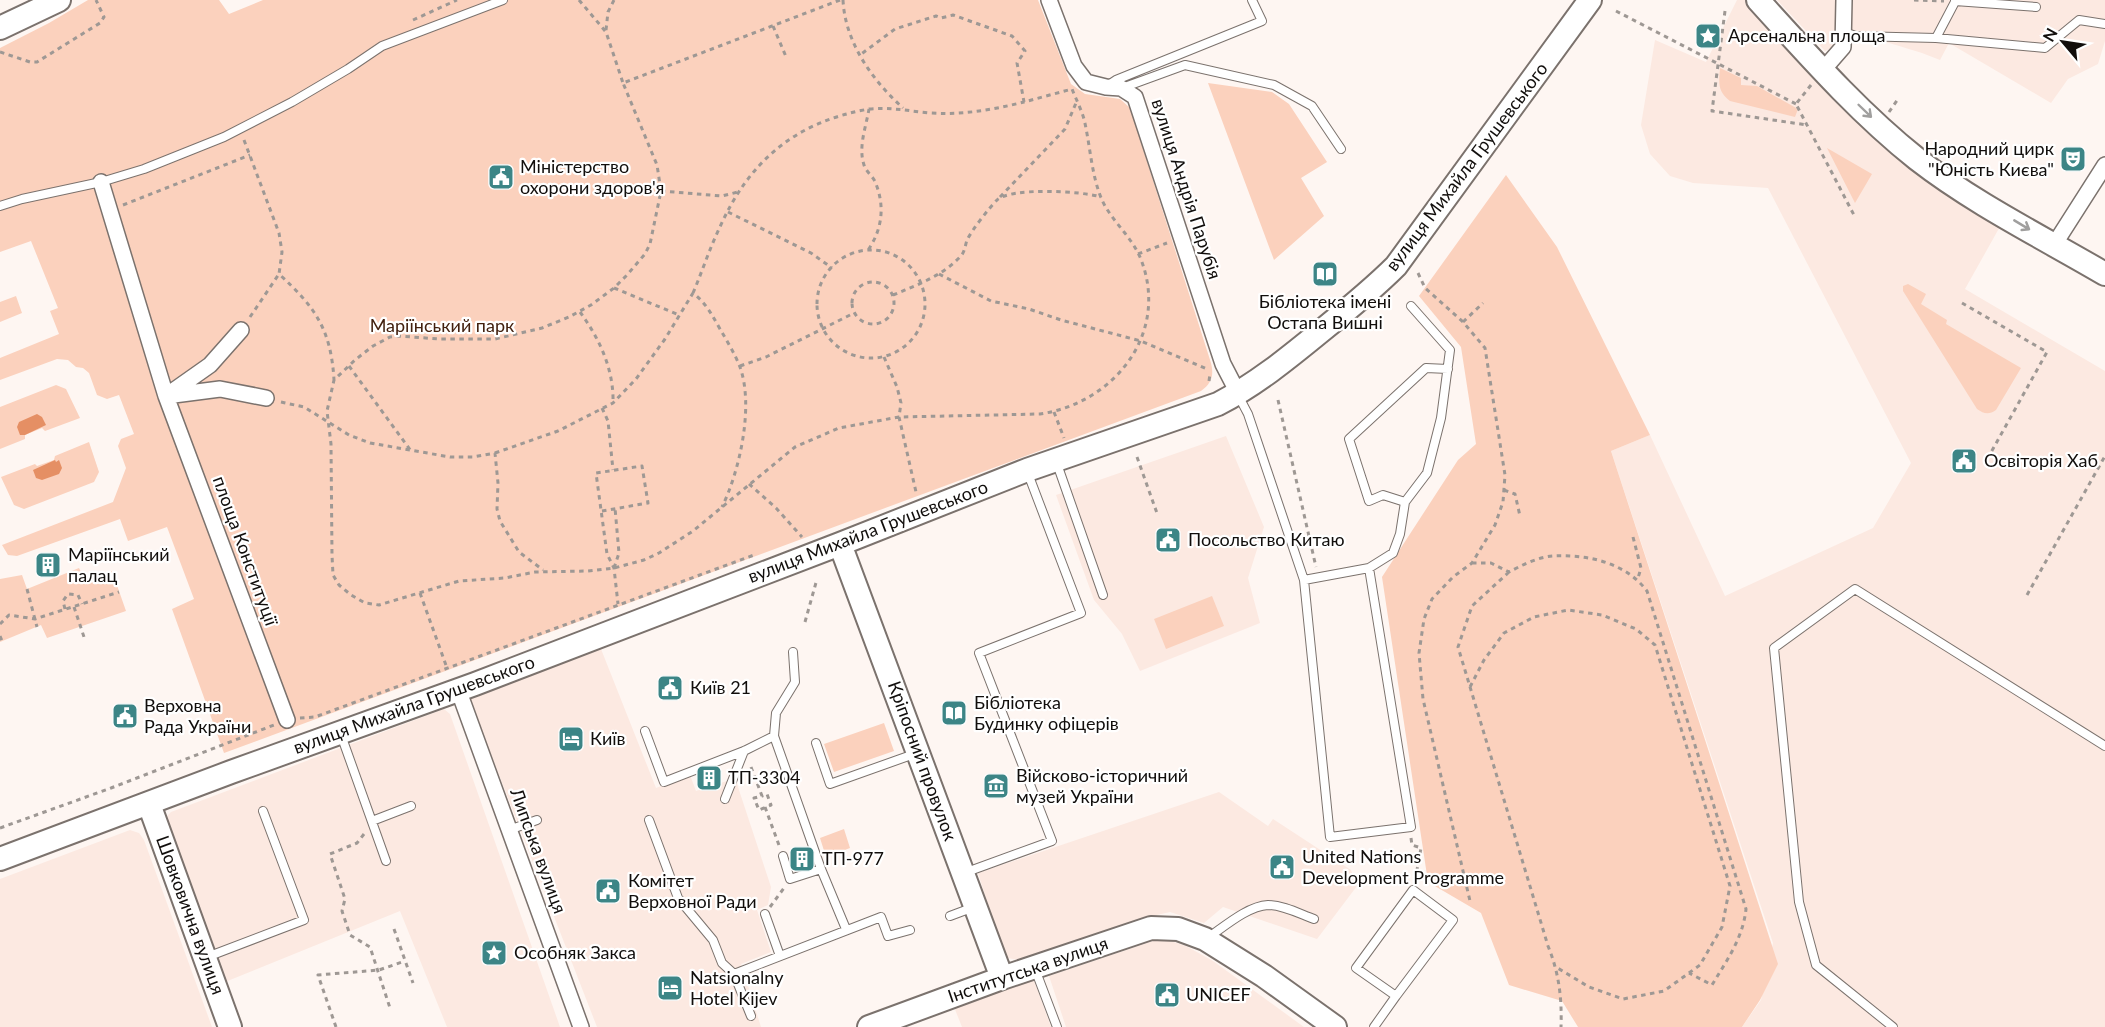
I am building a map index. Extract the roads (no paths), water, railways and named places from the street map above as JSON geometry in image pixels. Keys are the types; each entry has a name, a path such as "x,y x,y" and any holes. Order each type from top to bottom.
{"main road":[{"path":"0,28 59,0"},
{"name":"вулиця Михайла Грушевського","path":"0,859 458,689 840,544 1026,470 1218,404 1238,393 1299,349 1371,291 1396,266 1590,0"},
{"path":"1758,0 1823,70 1918,159 1948,181 2105,274"},
{"name":"Кріпосний провулок","path":"840,544 1002,978"},
{"name":"Шовковична вулиця","path":"149,804 230,1027"},
{"name":"Інститутська вулиця","path":"868,1027 1002,978 1151,928 1163,927 1198,936"},
{"path":"1198,936 1264,976 1335,1027"}],"street":[{"name":"вулиця Андрія Парубія","path":"1049,0 1074,66 1086,82 1113,88 1135,97 1223,364 1238,393"},
{"path":"1823,70 1843,47 1844,0"},
{"path":"2054,245 2105,165"},
{"name":"площа Конституції","path":"100,183 166,396 287,720"},
{"path":"166,396 210,365 241,330"},
{"path":"166,396 220,389 267,398"},
{"name":"Липська вулиця","path":"458,689 581,1027"}],"lane":[{"path":"0,206 22,199 100,183 144,169 240,130 348,69 382,46 503,0"},
{"path":"1113,88 1116,80 1262,21 1252,0"},
{"path":"1936,38 1955,1 2036,7"},
{"path":"1844,32 1856,36 1936,38 2045,48 2079,20 2105,24"},
{"path":"1113,88 1185,65 1274,84 1312,106 1341,148"},
{"path":"1304,580 1369,568 1393,553 1400,534 1405,502 1427,473 1441,418 1450,350 1411,306"},
{"path":"1405,502 1383,495 1369,501 1349,439 1426,368 1448,369"},
{"path":"1238,393 1248,414 1304,580 1329,837 1411,827 1369,568"},
{"path":"1055,460 1103,596"},
{"path":"963,873 1052,841 979,653 1082,613 1026,470"},
{"path":"1893,1027 1816,965 1799,902 1774,648 1855,589 2105,746"},
{"path":"794,652 795,682 776,713 774,736 821,869 846,929"},
{"path":"645,731 663,782 744,751 774,736"},
{"path":"340,732 386,861"},
{"path":"816,743 830,784 918,753"},
{"path":"725,799 744,751"},
{"path":"372,821 411,806"},
{"path":"205,958 304,920 263,811"},
{"path":"509,830 537,820"},
{"path":"649,820 678,898 713,940 722,963 734,974 751,1016"},
{"path":"783,856 790,879 821,869"},
{"path":"1374,1027 1453,920 1413,890 1356,968 1396,996"},
{"path":"950,916 976,906"},
{"path":"1198,936 1259,906 1282,907 1314,919"},
{"path":"765,914 780,956"},
{"path":"734,974 880,917 888,936 910,930"},
{"path":"1035,968 1057,1027"}],"place":[{"name":"Арсенальна площа","path":"1708,36"},
{"name":"Народний цирк \"Юність Києва\"","path":"2073,159"},
{"name":"Міністерство охорони здоров'я","path":"501,177"},
{"name":"Бібліотека імені Остапа Вишні","path":"1325,274"},
{"name":"Освіторія Хаб","path":"1964,461"},
{"name":"Посольство Китаю","path":"1168,540"},
{"name":"Маріїнський палац","path":"48,565"},
{"name":"Київ 21","path":"670,688"},
{"name":"Бібліотека Будинку офіцерів","path":"954,713"},
{"name":"Верховна Рада України","path":"125,716"},
{"name":"Київ","path":"571,739"},
{"name":"ТП-3304","path":"709,778"},
{"name":"Війсково-історичний музей України","path":"996,786"},
{"name":"ТП-977","path":"802,859"},
{"name":"United Nations Development Programme","path":"1282,867"},
{"name":"Комітет Верховної Ради","path":"608,891"},
{"name":"Особняк Закса","path":"494,953"},
{"name":"Natsionalny Hotel Kijev","path":"670,988"},
{"name":"UNICEF","path":"1167,995"}],"park label":[{"name":"Маріїнський парк","path":"442,326"}]}
